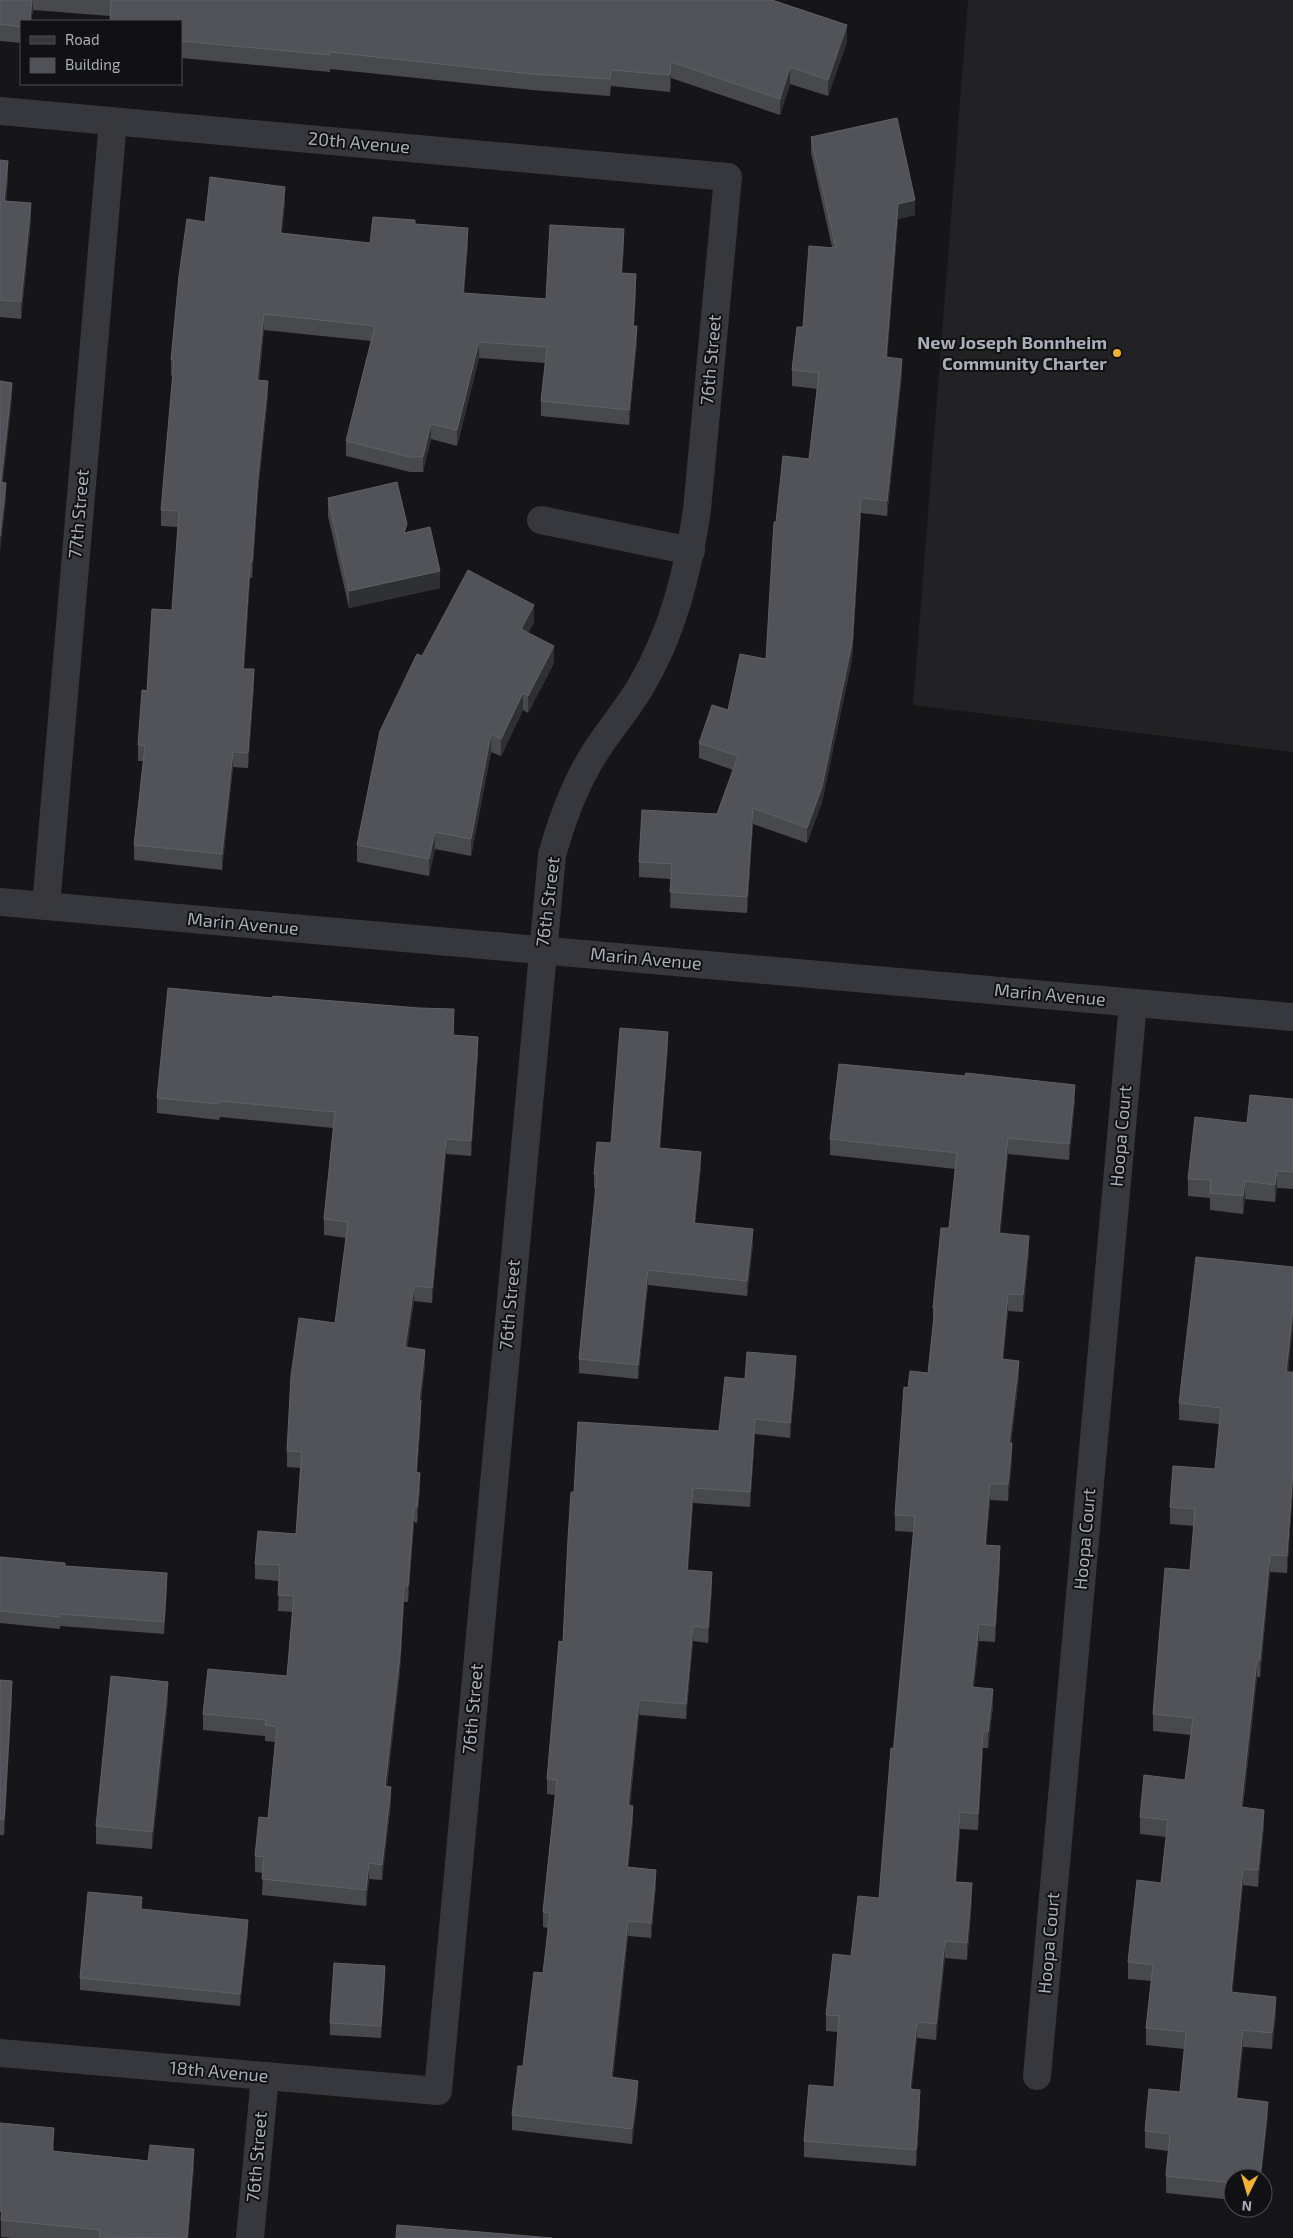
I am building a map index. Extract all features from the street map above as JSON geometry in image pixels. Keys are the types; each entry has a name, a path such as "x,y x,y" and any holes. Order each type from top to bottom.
{"street":[{"name":"20th Avenue","path":"0,111 719,176"},
{"name":"77th Street","path":"46,906 113,121"},
{"name":"76th Street","path":"438,2091 552,856 566,808 588,764 645,677 667,631 682,588 691,551 698,500 728,177 719,176"},
{"path":"541,520 691,551"},
{"name":"Marin Avenue","path":"0,902 1293,1017"},
{"name":"Hoopa Court","path":"1037,2076 1133,1003"},
{"name":"18th Avenue","path":"0,2053 438,2091"},
{"name":"76th Street","path":"250,2238 264,2076"}],"shaded area":[{"name":"New Joseph Bonnheim Community Charter","path":"968,0 1293,0 1293,752 913,705"}],"building":[{"path":"0,0 32,0 30,20 20,20 20,27 0,24"},
{"path":"111,0 772,0 847,25 828,80 790,67 780,99 671,62 670,75 611,70 610,79 532,74 330,52 330,55 182,41 182,20 110,20"},
{"path":"897,118 915,200 898,204 886,357 902,359 887,501 861,498 852,643 822,787 807,828 753,808 747,897 670,892 672,864 639,862 642,810 717,814 738,756 699,743 712,705 728,710 740,654 766,659 774,522 776,522 783,456 809,459 819,373 792,370 797,327 803,327 809,246 836,248 811,137"},
{"path":"0,160 8,161 4,201 31,203 21,302 0,300"},
{"path":"210,177 285,187 280,233 370,243 373,217 415,220 415,224 468,228 463,293 546,299 550,225 624,229 621,273 636,274 633,326 637,326 629,410 541,401 547,347 479,342 457,430 431,424 423,457 410,457 346,441 375,326 264,314 257,380 268,381 258,476 252,562 250,562 243,669 254,669 248,753 233,752 222,854 134,845 145,746 138,745 142,690 147,691 152,609 172,610 179,511 161,510 174,360 171,360 179,276 187,219 205,222"},
{"path":"0,381 12,383 1,482 6,483 0,536"},
{"path":"397,482 407,524 404,533 430,527 440,571 349,591 328,498"},
{"path":"468,570 534,605 521,629 554,646 528,696 523,693 501,739 491,734 471,839 435,832 429,859 357,845 380,731 417,654 422,656"},
{"path":"168,988 272,998 273,996 419,1008 454,1009 453,1035 478,1037 471,1141 446,1139 432,1288 414,1286 405,1347 425,1350 419,1400 421,1400 416,1472 420,1473 417,1507 414,1507 408,1586 404,1586 400,1655 385,1786 391,1787 382,1865 369,1863 366,1890 262,1879 264,1857 255,1856 259,1817 268,1818 277,1727 265,1725 266,1720 203,1714 208,1669 287,1676 294,1596 278,1595 280,1565 255,1564 258,1531 296,1534 302,1452 287,1451 291,1376 299,1318 335,1323 348,1222 324,1219 335,1112 220,1101 219,1104 157,1098"},
{"path":"620,1028 668,1032 659,1148 701,1152 694,1223 753,1229 747,1281 648,1270 638,1365 579,1359 597,1175 594,1174 597,1142 611,1143"},
{"path":"839,1064 965,1076 966,1073 1075,1085 1069,1144 1008,1138 999,1233 1029,1236 1023,1295 1008,1294 1002,1359 1019,1361 1009,1443 1012,1443 1008,1484 990,1484 985,1545 1000,1546 995,1626 979,1624 972,1687 993,1689 988,1732 983,1732 978,1814 960,1812 955,1882 972,1883 967,1943 945,1941 936,2024 917,2022 910,2089 920,2090 916,2150 804,2141 809,2085 834,2087 839,2016 826,2015 833,1954 851,1956 858,1896 879,1898 891,1748 894,1749 915,1516 895,1515 904,1387 908,1388 910,1371 928,1373 941,1228 949,1228 957,1153 830,1139"},
{"path":"1250,1095 1293,1099 1293,1172 1277,1171 1275,1185 1245,1181 1243,1196 1210,1193 1211,1180 1188,1179 1195,1117 1247,1123"},
{"path":"1196,1257 1293,1267 1293,1308 1286,1372 1293,1372 1293,1470 1287,1556 1270,1555 1260,1660 1257,1660 1241,1807 1264,1810 1258,1870 1243,1869 1231,1992 1276,1997 1272,2033 1243,2030 1236,2098 1268,2102 1261,2168 1223,2168 1223,2182 1166,2176 1170,2134 1145,2131 1149,2089 1180,2092 1186,2032 1146,2028 1153,1965 1128,1962 1137,1880 1161,1883 1168,1820 1140,1817 1144,1775 1185,1780 1193,1718 1153,1714 1165,1568 1190,1570 1195,1509 1170,1507 1173,1466 1215,1469 1221,1408 1179,1403"},
{"path":"747,1352 796,1356 790,1423 755,1419 750,1492 693,1488 687,1570 712,1572 708,1628 693,1626 686,1704 639,1700 628,1805 633,1806 627,1867 656,1870 651,1923 628,1921 611,2077 638,2081 632,2129 512,2115 518,2066 523,2066 534,1972 543,1973 550,1913 543,1912 557,1780 547,1779 559,1641 563,1642 571,1492 574,1492 578,1422 719,1431 725,1377 745,1379"},
{"path":"0,1557 65,1563 65,1566 167,1573 164,1622 60,1614 60,1617 0,1611"},
{"path":"111,1676 168,1682 152,1832 96,1826"},
{"path":"0,1680 12,1681 4,1820 0,1819"},
{"path":"88,1892 142,1897 141,1909 248,1920 240,1994 80,1978"},
{"path":"334,1963 385,1966 381,2026 330,2023"},
{"path":"0,2123 54,2128 52,2151 148,2161 150,2145 194,2149 187,2238 99,2237 100,2230 1,2220"},
{"path":"397,2225 552,2238 396,2238"}],"place":[{"name":"New Joseph Bonnheim Community Charter","path":"1117,353"}]}
